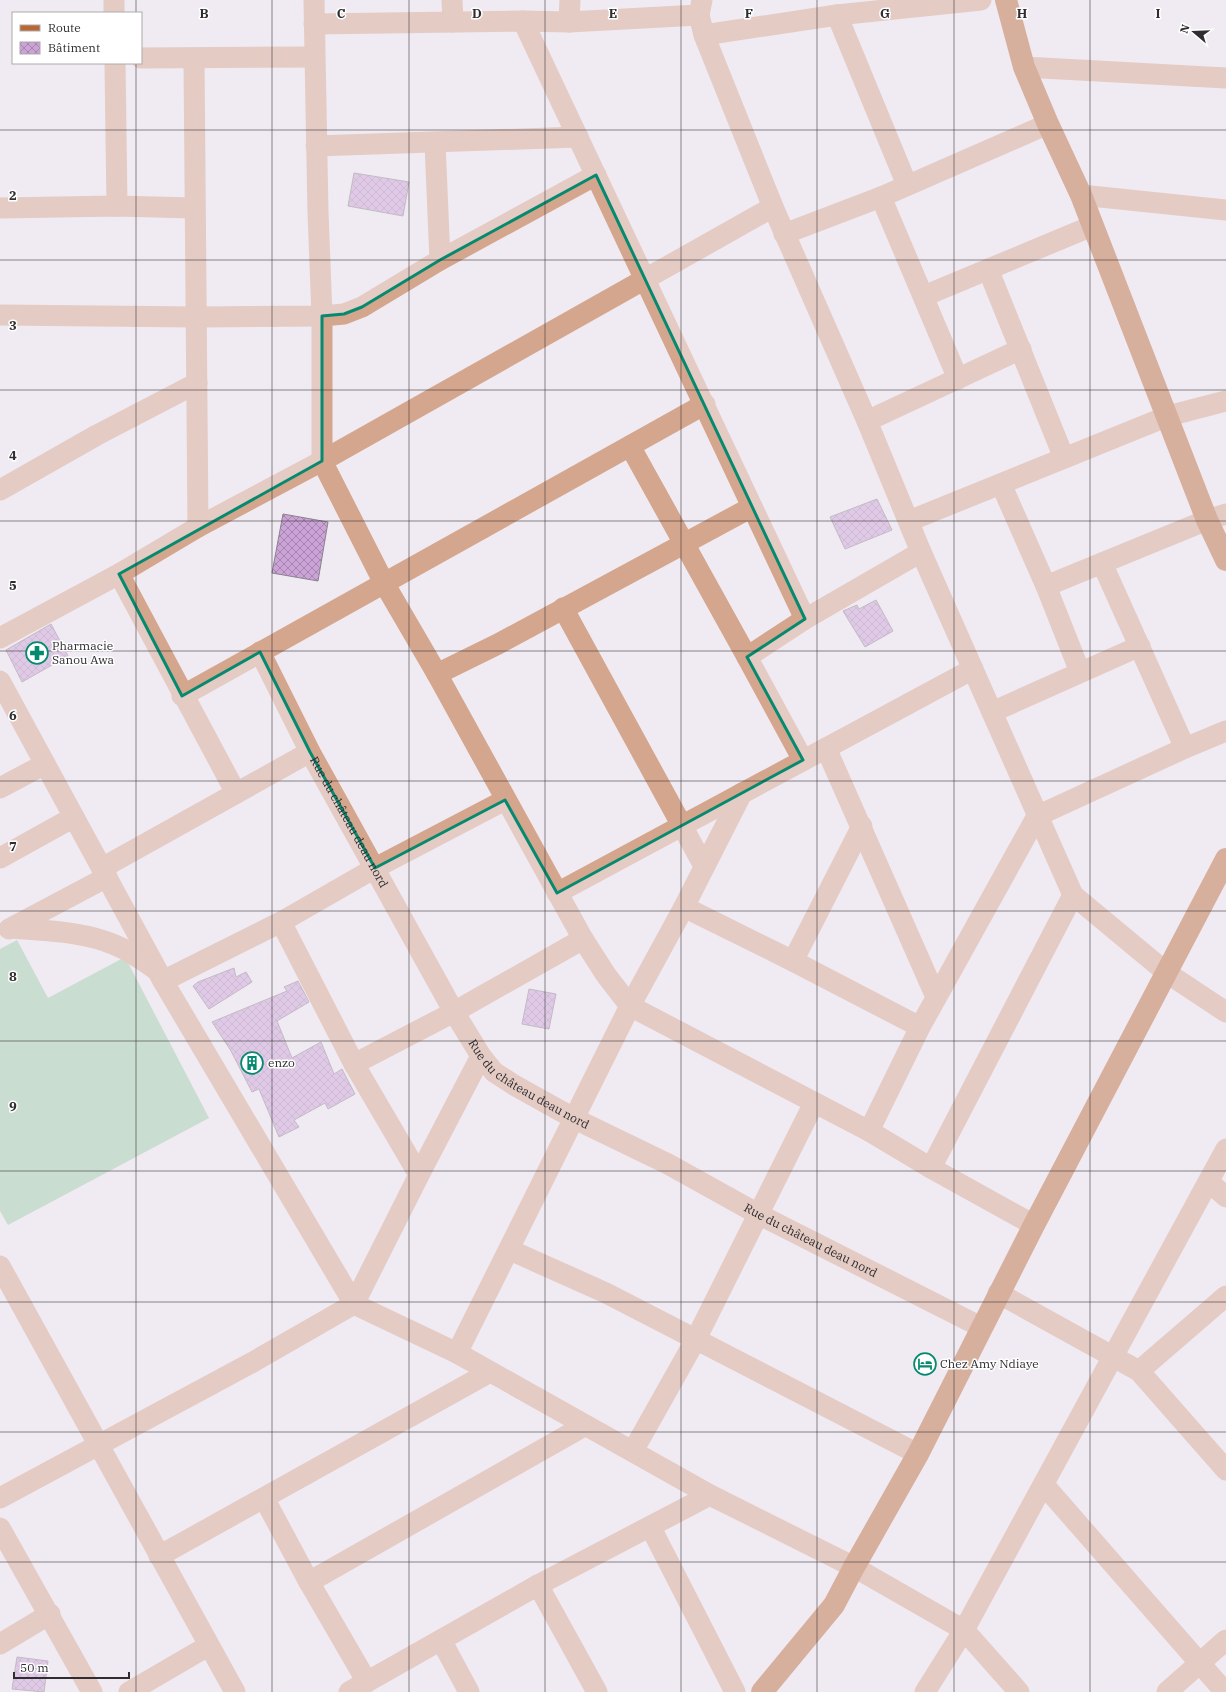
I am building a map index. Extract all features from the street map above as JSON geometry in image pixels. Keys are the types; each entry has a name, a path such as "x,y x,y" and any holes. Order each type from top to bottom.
{"main road":[{"path":"1006,0 1024,67 1081,196 1168,416 1217,517 1226,560"},
{"path":"762,1692 834,1605 918,1454 998,1293 1226,859"}],"street":[{"path":"114,0 114,12"},
{"path":"314,0 316,146 322,316 322,461 384,583 437,674 505,800 583,939 606,975 630,1006 869,1132 1034,1225"},
{"path":"452,0 453,22"},
{"path":"569,22 570,0"},
{"path":"704,35 837,15 981,0"},
{"path":"314,24 522,21 569,22 700,8 704,35 784,234 867,421 921,552 1073,895 1167,973 1226,1012"},
{"path":"837,15 907,185"},
{"path":"522,21 705,404 805,619"},
{"path":"142,58 194,59 314,57"},
{"path":"194,59 194,208 197,317 196,383 198,527"},
{"path":"115,64 117,206"},
{"path":"1024,67 1226,78"},
{"path":"784,234 882,197 1048,124"},
{"path":"316,146 578,137"},
{"path":"435,143 440,260"},
{"path":"0,315 197,317 322,316 344,314 362,307 440,260 596,175"},
{"path":"1081,196 1226,210"},
{"path":"882,197 958,379"},
{"path":"0,208 117,206 194,208"},
{"path":"0,638 118,574 198,527 322,461 773,207"},
{"path":"924,296 1092,226"},
{"path":"988,269 1064,458"},
{"path":"867,421 1021,349"},
{"path":"0,490 97,435 196,383"},
{"path":"909,521 1168,416 1226,401"},
{"path":"182,696 705,404"},
{"path":"630,446 803,760"},
{"path":"1001,484 1046,586 1080,672"},
{"path":"437,674 752,507"},
{"path":"1046,586 1217,517"},
{"path":"747,657 805,619 921,552"},
{"path":"1102,563 1185,748"},
{"path":"118,574 182,696 236,793"},
{"path":"563,608 704,866"},
{"path":"992,712 1140,646"},
{"name":"Rue du château deau nord","path":"260,652 310,752 454,1012 481,1056 494,1072 514,1085 575,1119 668,1164 758,1214 981,1327"},
{"path":"557,893 973,669"},
{"path":"0,681 160,976 354,1304 457,1353 584,1426 633,1450 710,1495 854,1567 964,1630 1019,1692"},
{"path":"869,1132 936,996 1037,816 1185,748 1226,731"},
{"path":"826,748 846,795 862,826 936,996"},
{"path":"6,931 236,793 310,752"},
{"path":"0,788 45,764"},
{"path":"457,1353 510,1250 630,1006 684,907 742,793"},
{"path":"160,976 281,922 375,868 505,800"},
{"path":"0,858 74,817"},
{"path":"793,960 862,826"},
{"path":"931,1168 1073,895"},
{"path":"684,907 793,960 920,1027"},
{"path":"281,922 354,1064 419,1175"},
{"path":"6,931 74,934 114,944 136,955 160,976"},
{"path":"354,1064 454,1012 583,939"},
{"path":"0,1498 253,1362 354,1304 481,1056"},
{"path":"633,1450 696,1339 814,1103"},
{"path":"925,1692 964,1630 1209,1182 1226,1148"},
{"path":"1209,1182 1226,1197"},
{"path":"510,1250 606,1293 918,1454"},
{"path":"0,1266 208,1646 235,1692"},
{"path":"998,1293 1139,1371 1223,1459"},
{"path":"1139,1371 1226,1296"},
{"path":"159,1556 490,1372"},
{"path":"309,1582 584,1426"},
{"path":"1044,1485 1225,1692"},
{"path":"349,1692 538,1585 650,1528 710,1495"},
{"path":"264,1498 309,1582 367,1682"},
{"path":"0,1528 50,1614 92,1692"},
{"path":"650,1528 735,1692"},
{"path":"538,1585 597,1692"},
{"path":"0,1644 50,1614"},
{"path":"441,1640 469,1692"},
{"path":"1167,1692 1226,1640"},
{"path":"129,1692 208,1646"}],"highlighted area":[{"path":"596,175 805,619 747,657 803,760 557,893 505,800 375,868 310,752 260,652 182,696 119,574 322,461 322,316 344,314 362,307 440,260"}],"green space":[{"path":"17,940 48,998 125,957 209,1118 8,1225 0,1211 0,949"}],"building":[{"path":"354,173 409,182 403,216 348,206"},
{"path":"877,499 892,530 845,549 830,517"},
{"path":"283,514 328,522 318,581 272,573"},
{"path":"876,600 893,631 865,647 843,611 857,605 859,609"},
{"name":"Pharmacie Sanou Awa","path":"51,624 68,656 22,682 6,650"},
{"path":"234,968 236,977 246,972 252,982 209,1009 193,986 198,982"},
{"path":"298,981 309,1002 277,1021 292,1058 321,1042 334,1074 342,1069 355,1094 328,1109 325,1103 294,1120 299,1127 279,1137 259,1089 252,1092 231,1051 212,1022 287,991 284,987"},
{"path":"529,989 556,994 549,1029 522,1024"},
{"path":"17,1657 48,1661 44,1692 12,1689"}],"place":[{"name":"Pharmacie Sanou Awa","path":"37,653"},
{"name":"enzo","path":"252,1063"},
{"name":"Chez Amy Ndiaye","path":"925,1364"}]}
